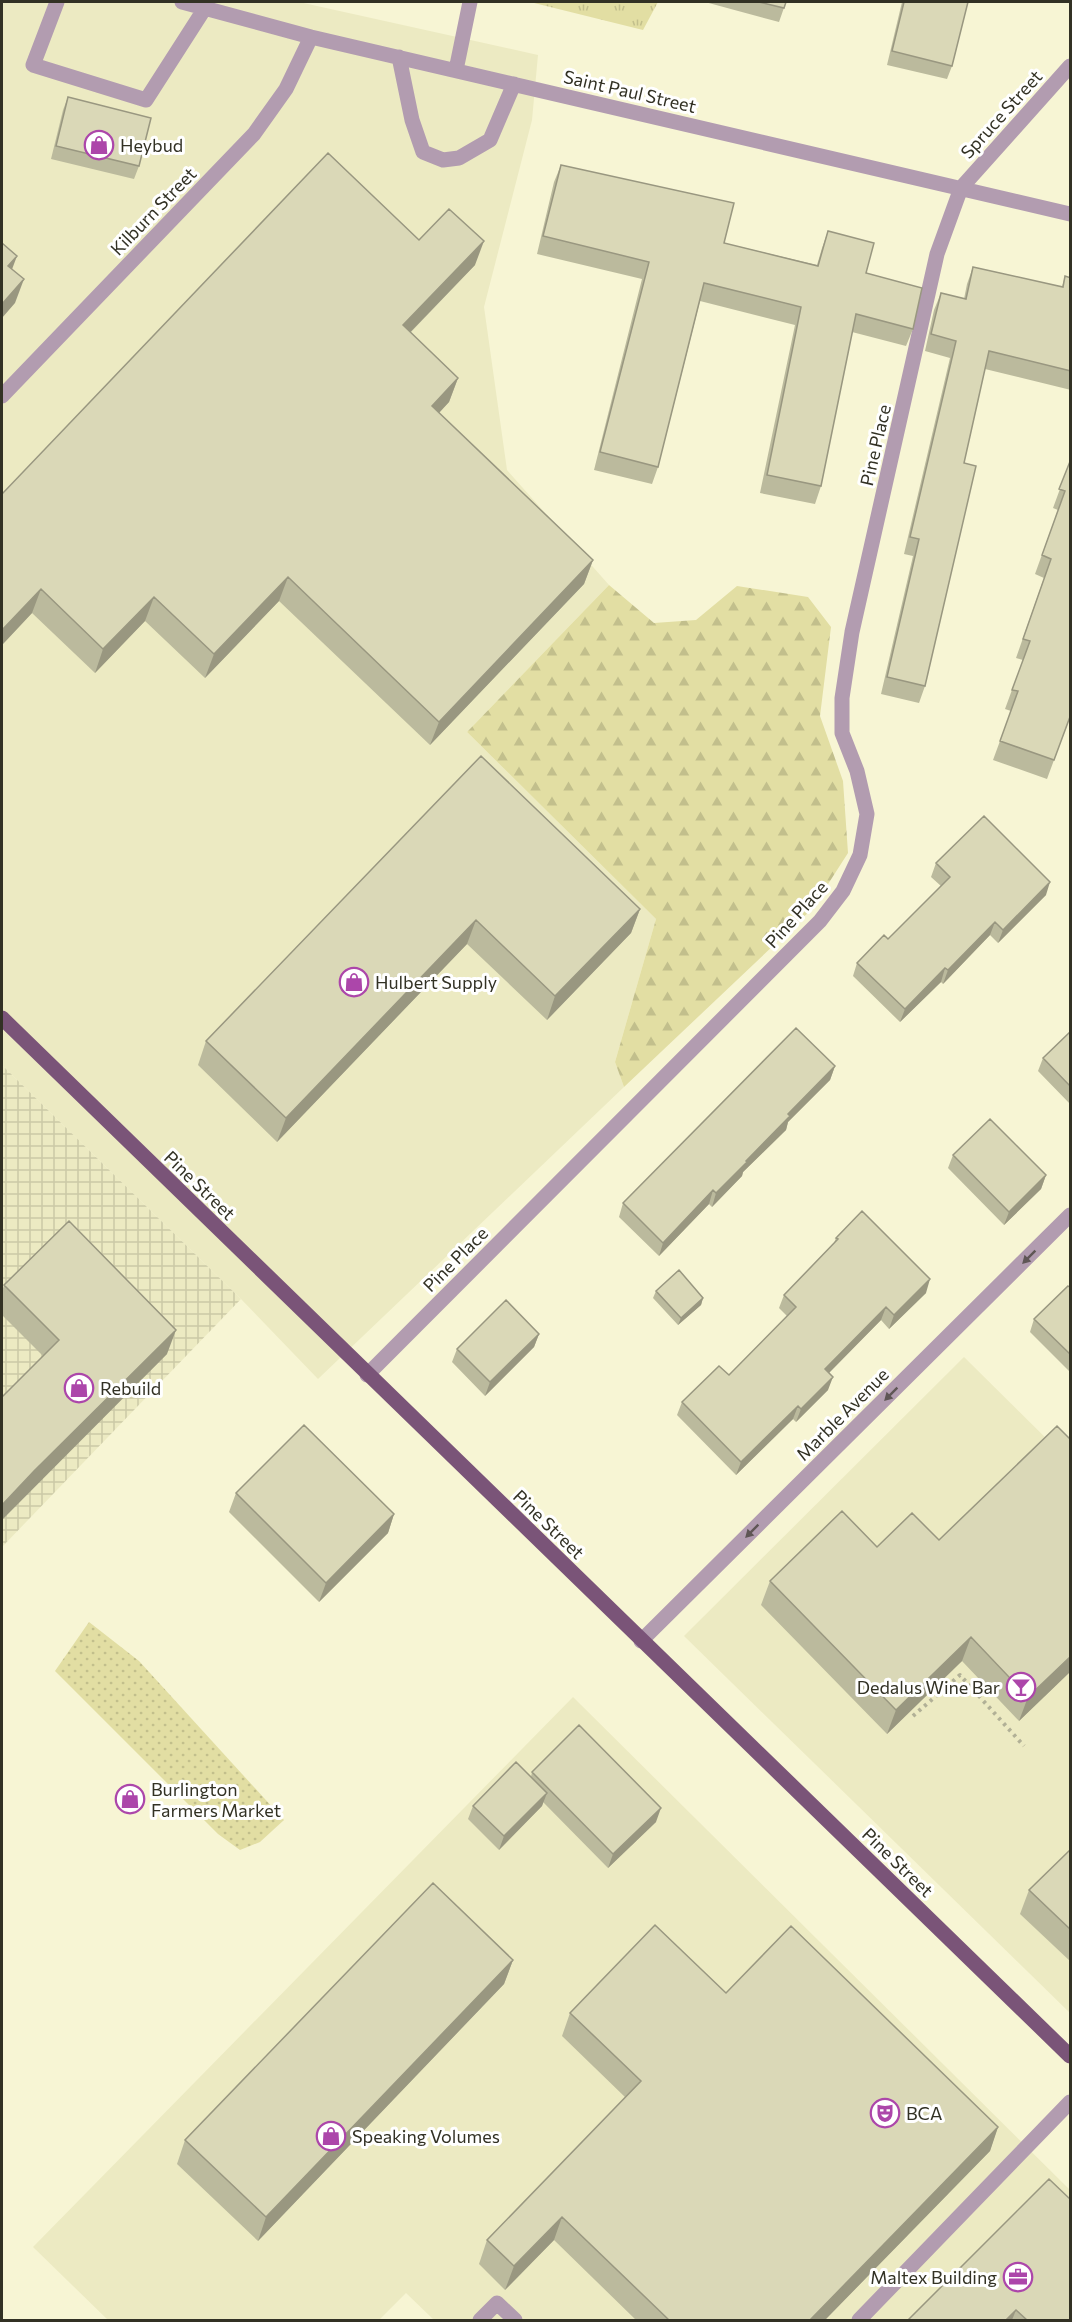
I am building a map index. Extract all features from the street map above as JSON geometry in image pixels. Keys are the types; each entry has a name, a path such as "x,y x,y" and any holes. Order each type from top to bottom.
{"main road":[{"name":"Pine Street","path":"2,1018 367,1375 1071,2056"}],"street":[{"path":"57,2 33,65 146,100 204,8"},
{"name":"Saint Paul Street","path":"182,2 311,37 1071,214"},
{"path":"456,70 470,2"},
{"name":"Kilburn Street","path":"2,396 254,134 286,89 311,37"},
{"path":"399,57 412,120 423,152 443,160 459,158 490,140 514,84"},
{"name":"Spruce Street","path":"962,188 1071,66"},
{"name":"Pine Place","path":"367,1375 820,921 843,891 860,855 867,814 857,771 843,733 842,698 852,632 938,254 962,188"},
{"name":"Marble Avenue","path":"641,1641 1071,1215"},
{"path":"859,2320 1071,2102"},
{"path":"480,2320 497,2303 515,2320"}],"path":[{"path":"913,1716 960,1675 1024,1746"}],"shaded area":[{"path":"2,2 299,2 538,55 532,120 484,307 507,470 609,585 467,732 656,919 615,1062 624,1087 318,1379 241,1299 2,1065"},
{"path":"2,1065 241,1299 2,1547"},
{"path":"964,1357 1061,1453 1070,1444 1070,2013 684,1636"},
{"path":"573,1697 1070,2190 1070,2320 434,2320 406,2293 379,2320 108,2320 33,2247"}],"green space":[{"path":"530,2 658,2 643,30"},
{"path":"609,585 654,623 696,620 737,586 808,597 831,627 820,716 843,781 848,853 812,909 624,1087 615,1062 656,919 467,732"},
{"path":"89,1622 139,1661 284,1820 260,1842 240,1850 218,1834 55,1671"}],"building":[{"path":"759,2 786,2 784,8"},
{"path":"904,2 968,2 952,66 892,51"},
{"name":"Heybud","path":"68,97 151,118 139,166 56,146"},
{"path":"328,153 419,240 449,209 484,241 403,325 458,378 432,406 593,560 439,722 288,577 214,654 154,597 103,649 41,589 2,630 2,494"},
{"path":"561,165 734,203 724,243 818,266 828,231 874,243 866,273 922,288 913,329 856,314 821,486 767,475 801,307 704,283 658,467 600,452 649,262 543,236"},
{"path":"2,243 17,256 8,266 24,279 2,304"},
{"path":"973,267 1063,287 1065,276 1071,278 1071,371 989,351 964,463 976,466 925,686 887,677 919,539 910,537 956,341 931,334 941,293 966,299"},
{"path":"1071,459 1071,714 1054,760 1000,741 1018,691 1012,690 1030,641 1023,639 1051,559 1042,555 1065,491 1059,489"},
{"name":"Hulbert Supply","path":"481,756 640,909 555,996 476,920 286,1118 206,1041"},
{"path":"984,816 1050,882 1003,930 995,922 948,970 945,968 905,1009 857,963 884,935 888,939 950,877 936,863"},
{"path":"796,1028 835,1066 788,1114 790,1116 747,1162 716,1193 713,1190 663,1243 623,1203"},
{"path":"1071,1031 1071,1087 1043,1058"},
{"path":"990,1119 1046,1175 1009,1212 953,1155"},
{"path":"862,1211 930,1279 894,1315 886,1307 825,1369 833,1377 801,1409 798,1406 741,1462 682,1402 719,1366 729,1375 796,1307 784,1295"},
{"name":"Rebuild","path":"69,1221 176,1330 2,1505 2,1397 59,1340 4,1285"},
{"path":"679,1270 703,1298 681,1318 656,1291"},
{"path":"1068,1286 1071,1288 1071,1355 1034,1319"},
{"path":"506,1300 539,1334 490,1382 457,1349"},
{"path":"304,1425 394,1514 326,1583 236,1493"},
{"path":"1057,1426 1071,1440 1071,1656 1028,1697 971,1637 896,1710 770,1581 842,1511 877,1547 912,1513 939,1540"},
{"path":"579,1725 661,1808 613,1854 532,1772"},
{"path":"516,1762 547,1793 504,1836 473,1806"},
{"path":"1071,1849 1071,1930 1029,1890"},
{"path":"433,1883 513,1960 266,2217 185,2140"},
{"path":"655,1925 726,1993 791,1926 998,2127 810,2320 669,2320 562,2217 514,2266 487,2240 641,2081 570,2013"},
{"name":"Maltex Building","path":"1049,2179 1071,2200 1071,2320 1027,2320 1016,2310 1006,2320 908,2320"}],"place":[{"name":"Heybud","path":"99,145"},
{"name":"Hulbert Supply","path":"354,982"},
{"name":"Rebuild","path":"79,1388"},
{"name":"Dedalus Wine Bar","path":"1021,1687"},
{"name":"Burlington Farmers Market","path":"130,1799"},
{"name":"BCA","path":"885,2113"},
{"name":"Speaking Volumes","path":"331,2136"},
{"name":"Maltex Building","path":"1018,2277"}]}
